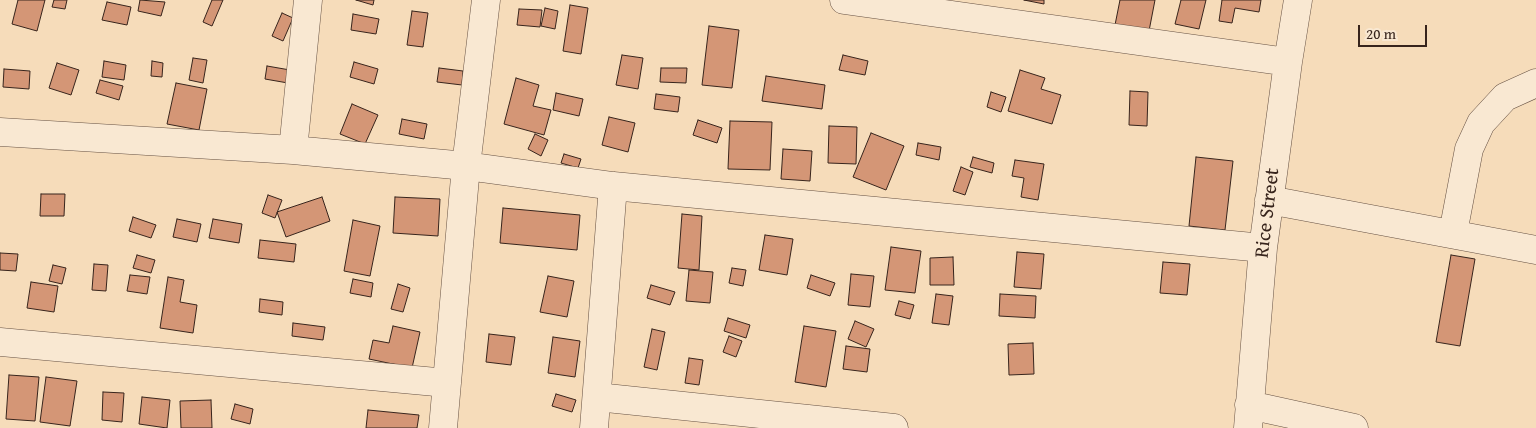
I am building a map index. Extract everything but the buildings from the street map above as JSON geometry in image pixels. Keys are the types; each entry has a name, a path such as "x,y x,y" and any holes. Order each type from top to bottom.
{"street":[{"path":"293,150 308,0"},
{"path":"442,428 466,166 486,0"},
{"path":"844,0 1288,62"},
{"name":"Rice Street","path":"1249,416 1263,248 1298,0"},
{"path":"1453,233 1469,149 1481,123 1505,97 1536,83"},
{"path":"0,132 293,150 466,166 613,186 1263,248"},
{"path":"594,428 613,186"},
{"path":"1269,200 1536,250"},
{"path":"0,342 447,384"},
{"path":"597,397 894,428"},
{"path":"1249,416 1354,428"}]}
